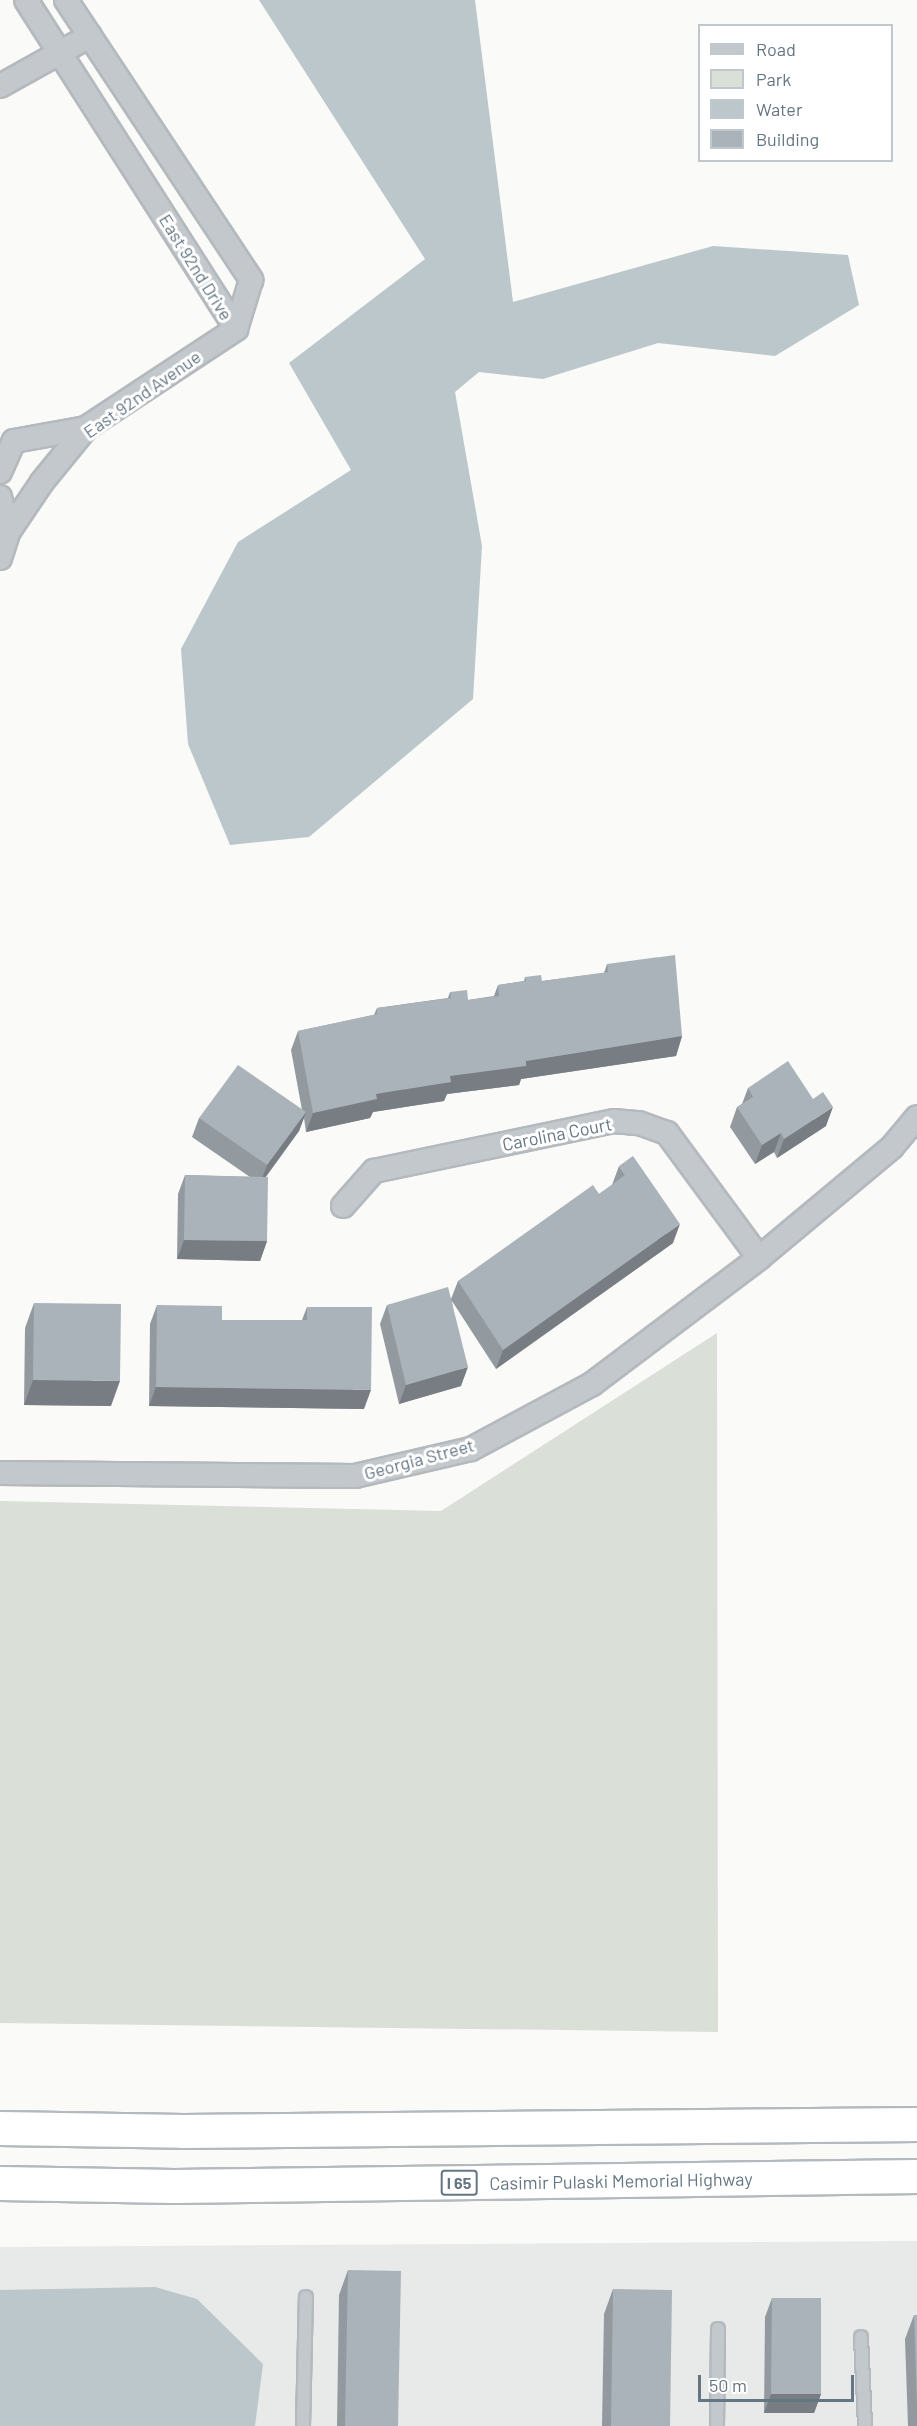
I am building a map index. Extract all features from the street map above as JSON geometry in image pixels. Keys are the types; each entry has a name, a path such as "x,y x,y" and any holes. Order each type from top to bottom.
{"highway":[{"path":"0,2128 183,2131 917,2124"},
{"name":"Casimir Pulaski Memorial Highway","path":"0,2183 174,2186 917,2176"}],"street":[{"name":"East 92nd Drive","path":"26,0 236,329"},
{"name":"East 92nd Drive","path":"66,0 251,280 236,329"},
{"path":"0,86 90,36"},
{"name":"East 92nd Avenue","path":"0,558 9,531 42,482 86,428 236,329"},
{"path":"0,472 14,441 86,428"},
{"path":"0,497 9,531"},
{"name":"Georgia Street","path":"0,1473 355,1476 471,1449 592,1384 759,1258 892,1147 917,1117"},
{"name":"Carolina Court","path":"343,1206 375,1171 614,1121 639,1123 667,1133 759,1258"}],"lane":[{"path":"303,2426 306,2297"},
{"path":"717,2426 718,2329"},
{"path":"861,2337 865,2426"}],"shaded area":[{"path":"917,2241 917,2426 0,2426 0,2247"}],"green space":[{"path":"717,1333 718,2032 0,2023 0,1501 441,1511"}],"water":[{"path":"259,0 475,0 513,302 713,246 848,255 859,305 775,356 658,343 543,379 479,372 455,392 482,546 473,699 309,837 230,845 188,744 181,649 238,542 351,470 289,363 425,259"},
{"path":"155,2287 197,2299 263,2364 255,2426 0,2426 0,2290"}],"building":[{"path":"675,955 682,1036 526,1061 526,1066 450,1076 451,1082 376,1094 377,1099 313,1113 298,1031 377,1014 377,1008 451,998 450,992 467,990 468,1000 499,996 498,985 526,981 525,977 541,975 542,981 608,972 607,964"},
{"path":"788,1061 813,1099 823,1092 833,1107 784,1139 781,1133 762,1145 737,1107 753,1097 748,1088"},
{"path":"238,1065 306,1112 267,1165 199,1118"},
{"path":"633,1156 680,1224 503,1350 458,1281 593,1185 599,1194 625,1175 619,1166"},
{"path":"185,1175 268,1177 267,1241 184,1240"},
{"path":"448,1287 468,1367 406,1385 387,1305"},
{"path":"34,1303 121,1304 120,1381 33,1380"},
{"path":"157,1305 222,1306 222,1320 307,1320 307,1307 372,1307 371,1390 156,1387"},
{"path":"348,2270 401,2271 398,2426 345,2426"},
{"path":"613,2289 672,2290 670,2426 611,2426"},
{"path":"772,2298 821,2298 821,2394 771,2394"},
{"path":"914,2315 917,2315 917,2404"}]}
